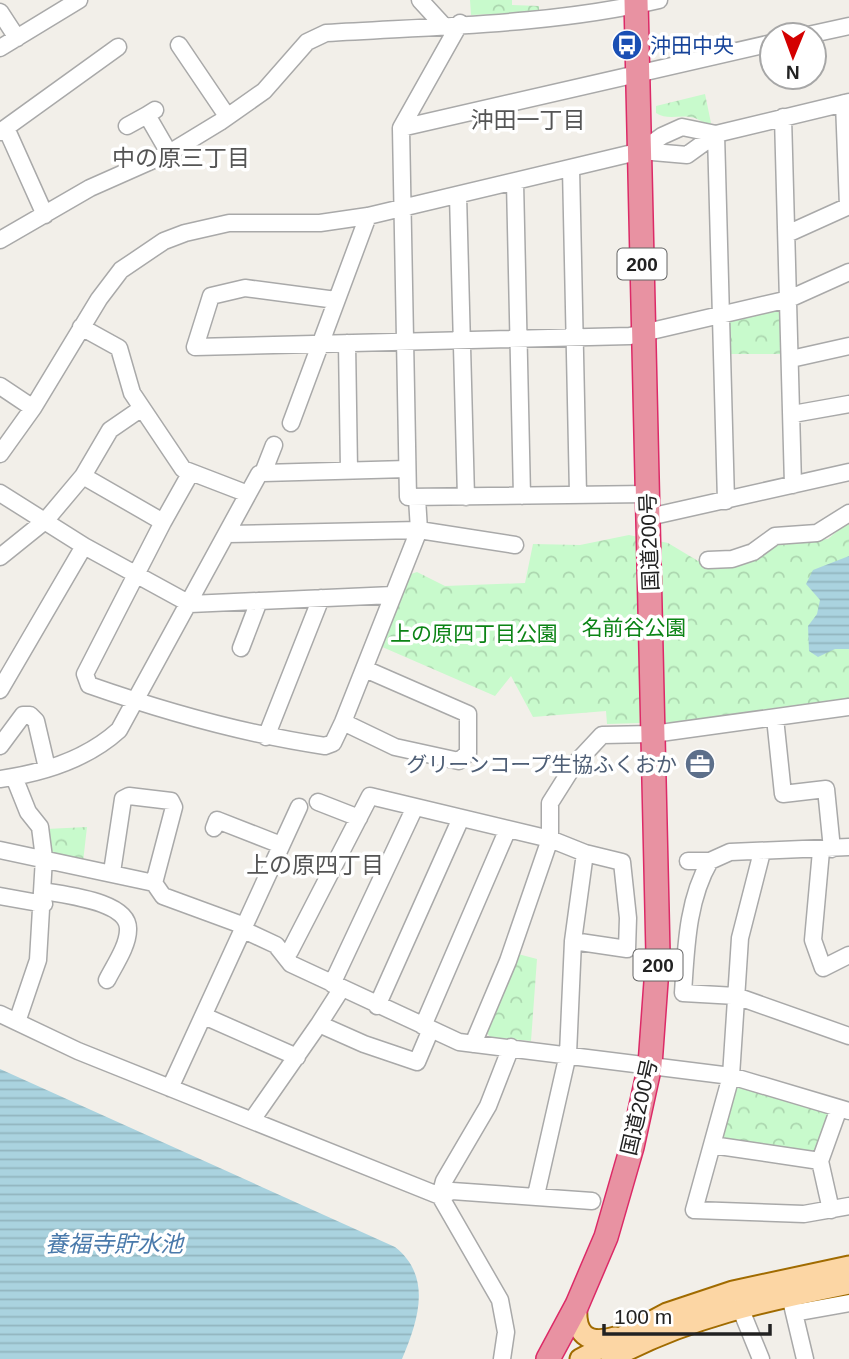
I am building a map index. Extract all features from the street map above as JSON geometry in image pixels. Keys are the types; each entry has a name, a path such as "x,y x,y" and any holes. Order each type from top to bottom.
{"highway":[{"name":"国道200号","path":"531,1359 632,1147 650,1065 658,954 636,3"},
{"name":"国道200号","path":"548,1359 577,1305 606,1237 603,1203"}],"main road":[{"path":"580,1359 656,1317 736,1299 849,1266"},
{"path":"611,1359 643,1341 736,1299 792,1305 849,1284"},
{"path":"577,1305 576,1324 581,1332 595,1340 618,1336"}],"street":[{"path":"0,48 79,0"},
{"path":"421,0 442,24"},
{"path":"550,18 551,0"},
{"path":"0,240 106,179 169,153 264,91 307,42 326,33 550,18 659,0"},
{"path":"0,12 17,38"},
{"path":"460,23 401,128 408,497 648,494"},
{"path":"828,31 849,26"},
{"path":"179,45 227,116"},
{"path":"401,128 758,46"},
{"path":"45,215 3,130 118,47"},
{"path":"641,151 687,155 716,134 847,102 848,206 787,234"},
{"path":"127,126 151,113 169,153"},
{"path":"783,117 793,485"},
{"path":"0,454 33,408 81,327 121,270 148,249 185,233 229,223 277,225 368,216 401,209 641,151 662,136 682,127 716,134"},
{"path":"716,134 726,501"},
{"path":"571,168 578,494"},
{"path":"514,182 522,496"},
{"path":"458,195 466,497"},
{"path":"291,423 368,216"},
{"path":"336,300 245,288 211,296 195,347 629,336 789,299 849,272"},
{"path":"81,327 119,348 132,393 183,469 190,474 248,494"},
{"path":"347,344 349,470"},
{"path":"791,359 849,346"},
{"path":"0,386 33,408"},
{"path":"793,414 849,404"},
{"path":"0,557 46,520 83,476 110,430 142,408"},
{"path":"263,473 274,445"},
{"path":"17,1022 38,960 44,897 44,858 40,827 7,778 80,757 102,745 119,730 259,474 407,469"},
{"path":"649,523 726,501 849,472"},
{"path":"190,474 85,674 89,685 134,701 266,737 325,746 333,743 343,722 419,530 417,498"},
{"path":"83,476 163,522"},
{"path":"0,493 84,546 190,604 393,596"},
{"path":"708,560 732,559 753,552 775,536 817,533 849,513"},
{"path":"227,534 419,530 515,545"},
{"path":"0,690 84,546"},
{"path":"266,737 321,598"},
{"path":"240,648 260,601"},
{"path":"343,722 395,747 459,761 467,753 468,714 365,669"},
{"path":"474,1044 508,961 550,839 550,803 574,765 601,735 653,727 775,718 849,707"},
{"path":"0,746 23,715 30,715 36,721 47,768"},
{"path":"775,718 783,794 826,789 834,849 813,940 823,968 849,955"},
{"path":"112,872 124,799 129,796 178,802 174,807 154,883"},
{"path":"285,956 370,796 507,831 550,839 585,853 622,862 628,918 627,949 573,941"},
{"path":"318,802 359,818"},
{"path":"170,1088 239,941 242,925 299,807"},
{"path":"252,1120 319,1024 415,807"},
{"path":"377,1006 461,818"},
{"path":"217,821 281,845"},
{"path":"319,1024 364,1044 417,1062 427,1027 507,831"},
{"path":"688,861 710,861 730,852 834,849"},
{"path":"0,850 154,883 163,896 242,925 248,932 276,945 291,964 459,1042 731,1076 844,1110 820,1161 831,1210"},
{"path":"762,852 740,938 731,1076 694,1210 804,1214 849,1206"},
{"path":"536,1195 568,1054 573,941 585,853"},
{"path":"710,861 704,872 688,927 683,993 736,996 849,1036"},
{"path":"0,896 44,897 107,905 123,915 128,924 128,933 107,980"},
{"path":"0,1014 170,1088 440,1196 500,1300 506,1332 502,1359"},
{"path":"204,1016 297,1057"},
{"path":"440,1196 444,1181 488,1106 511,1047"},
{"path":"712,1145 820,1161"},
{"path":"440,1196 452,1191 536,1195 603,1203"},
{"path":"736,1299 761,1359"},
{"path":"805,1359 792,1305 849,1303"}],"green space":[{"path":"470,0 512,0 512,5 539,6 539,12 471,15"},
{"path":"705,94 711,123 690,117 668,117 656,113 656,106"},
{"path":"779,311 784,316 786,354 729,354 730,320"},
{"name":"名前谷公園","path":"849,521 849,698 673,722 607,724 606,711 533,717 511,676 495,696 380,646 408,575 417,572 445,586 525,583 533,544 580,545 629,535 668,543 698,561 732,563 775,542 828,539"},
{"path":"87,827 83,862 48,856 46,829"},
{"path":"518,954 537,959 531,1041 490,1037 487,1033"},
{"path":"739,1085 828,1112 816,1153 723,1140 720,1136 733,1088"}],"water":[{"path":"849,556 849,649 835,649 818,657 809,651 808,626 817,614 820,600 806,584 813,570"},
{"name":"養福寺貯水池","path":"0,1069 395,1247 407,1259 414,1272 419,1300 413,1330 402,1359 0,1359"}],"place":[{"name":"沖田中央","path":"627,45"},
{"name":"グリーンコープ生協ふくおか","path":"700,764"}],"district":[{"name":"沖田一丁目","path":"528,120"},
{"name":"中の原三丁目","path":"181,158"},
{"name":"上の原四丁目","path":"315,865"}],"park label":[{"name":"上の原四丁目公園","path":"474,633"}]}
